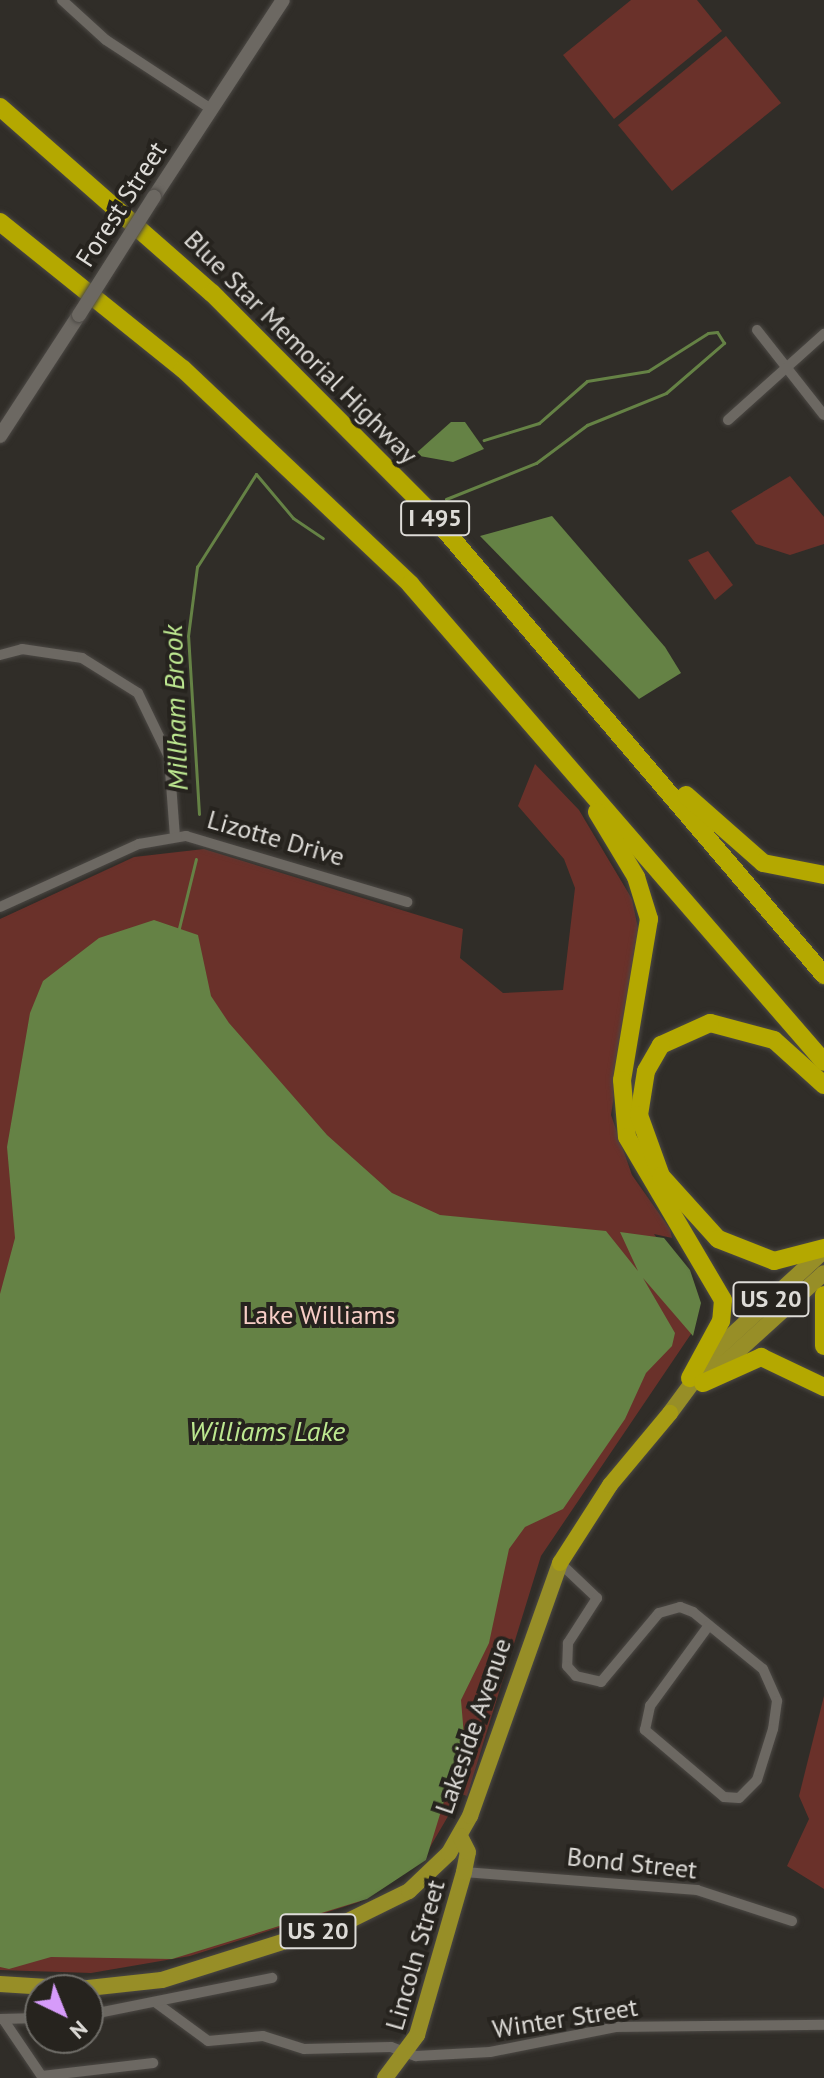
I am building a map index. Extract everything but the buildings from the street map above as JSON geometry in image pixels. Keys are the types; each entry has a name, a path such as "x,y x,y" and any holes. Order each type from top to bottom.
{"highway":[{"name":"Blue Star Memorial Highway","path":"0,107 272,351 426,508 824,975"},
{"name":"I 495","path":"0,222 126,320 286,462 449,625 824,1062"},
{"path":"565,669 746,852 776,869 824,875"},
{"path":"556,749 624,854 647,908 620,1099 640,1168 720,1286 721,1321 697,1380"},
{"path":"824,1085 766,1035 710,1023 661,1045 646,1071 639,1115 661,1176 718,1239 774,1261 824,1249"},
{"path":"824,1295 824,1346"},
{"path":"697,1380 761,1357 824,1387"},
{"name":"Lakeside Avenue","path":"560,1563 610,1485 670,1413"}],"main road":[{"name":"Forest Street","path":"0,436 283,0"},
{"name":"Lakeside Avenue","path":"670,1413 697,1380 824,1249"},
{"name":"Lakeside Avenue","path":"697,1380 824,1273"},
{"name":"Lakeside Avenue","path":"0,1984 121,1986 209,1967 387,1904 421,1882 460,1836 560,1563"},
{"name":"Lincoln Street","path":"385,2078 409,2054 464,1872 468,1852 460,1836"}],"street":[{"path":"62,0 106,40 211,109"},
{"path":"757,330 824,415"},
{"path":"728,420 790,371 824,334"},
{"path":"0,655 22,649 82,658 138,693 169,757 175,837"},
{"name":"Lizotte Drive","path":"0,907 139,844 175,837 212,838 407,902"},
{"path":"560,1563 597,1598 565,1654 567,1666 587,1682 610,1674 669,1609 680,1607 709,1625 763,1669 777,1701 757,1780 739,1798 724,1797 645,1730 650,1706 709,1625"},
{"name":"Bond Street","path":"464,1872 697,1890 792,1921"},
{"path":"104,2012 272,1978"},
{"name":"Winter Street","path":"155,2002 198,2037 409,2054 490,2052 616,2027 824,2025"},
{"path":"2,2019 24,2018"},
{"path":"2,2019 43,2077 153,2063"}],"green space":[{"path":"631,0 697,0 722,31 614,119 563,55"},
{"path":"726,36 781,103 672,191 618,125"},
{"path":"790,476 824,517 824,544 790,555 756,544 731,511"},
{"path":"708,551 733,585 715,600 688,560"},
{"name":"Williams Lake","path":"535,764 579,810 632,899 639,933 611,1115 632,1175 670,1229 672,1238 654,1234 688,1282 693,1331 541,1556 467,1796 461,1794 426,1854 359,1902 190,1956 91,1973 0,1970 0,919 134,857 204,849 463,929 460,958 503,993 563,990 575,888 564,859 518,806"},
{"path":"824,1696 824,1889 787,1866 809,1819 799,1796"}],"water":[{"path":"451,422 465,422 484,449 453,462 414,455"},
{"path":"552,516 665,647 681,673 639,699 480,536"},
{"name":"Williams Lake","path":"154,920 198,935 211,996 229,1023 327,1135 392,1193 440,1215 606,1231 638,1271 620,1232 664,1238 690,1270 701,1303 693,1336 643,1278 675,1333 672,1346 646,1373 625,1419 563,1509 525,1527 509,1549 489,1643 461,1700 464,1736 426,1860 367,1899 172,1959 51,1957 9,1969 0,1967 0,1294 15,1238 7,1147 30,1013 43,981 99,938"}],"waterway":[{"name":"Millham Brook","path":"446,499 536,463 587,425 666,393 724,343 717,332 708,333 648,371 587,381 539,423 484,440"},
{"name":"Millham Brook","path":"199,814 188,636 197,567 256,474 293,518 323,538"},
{"name":"Millham Brook","path":"179,928 196,859"}],"park label":[{"name":"Lake Williams","path":"319,1315"}]}
